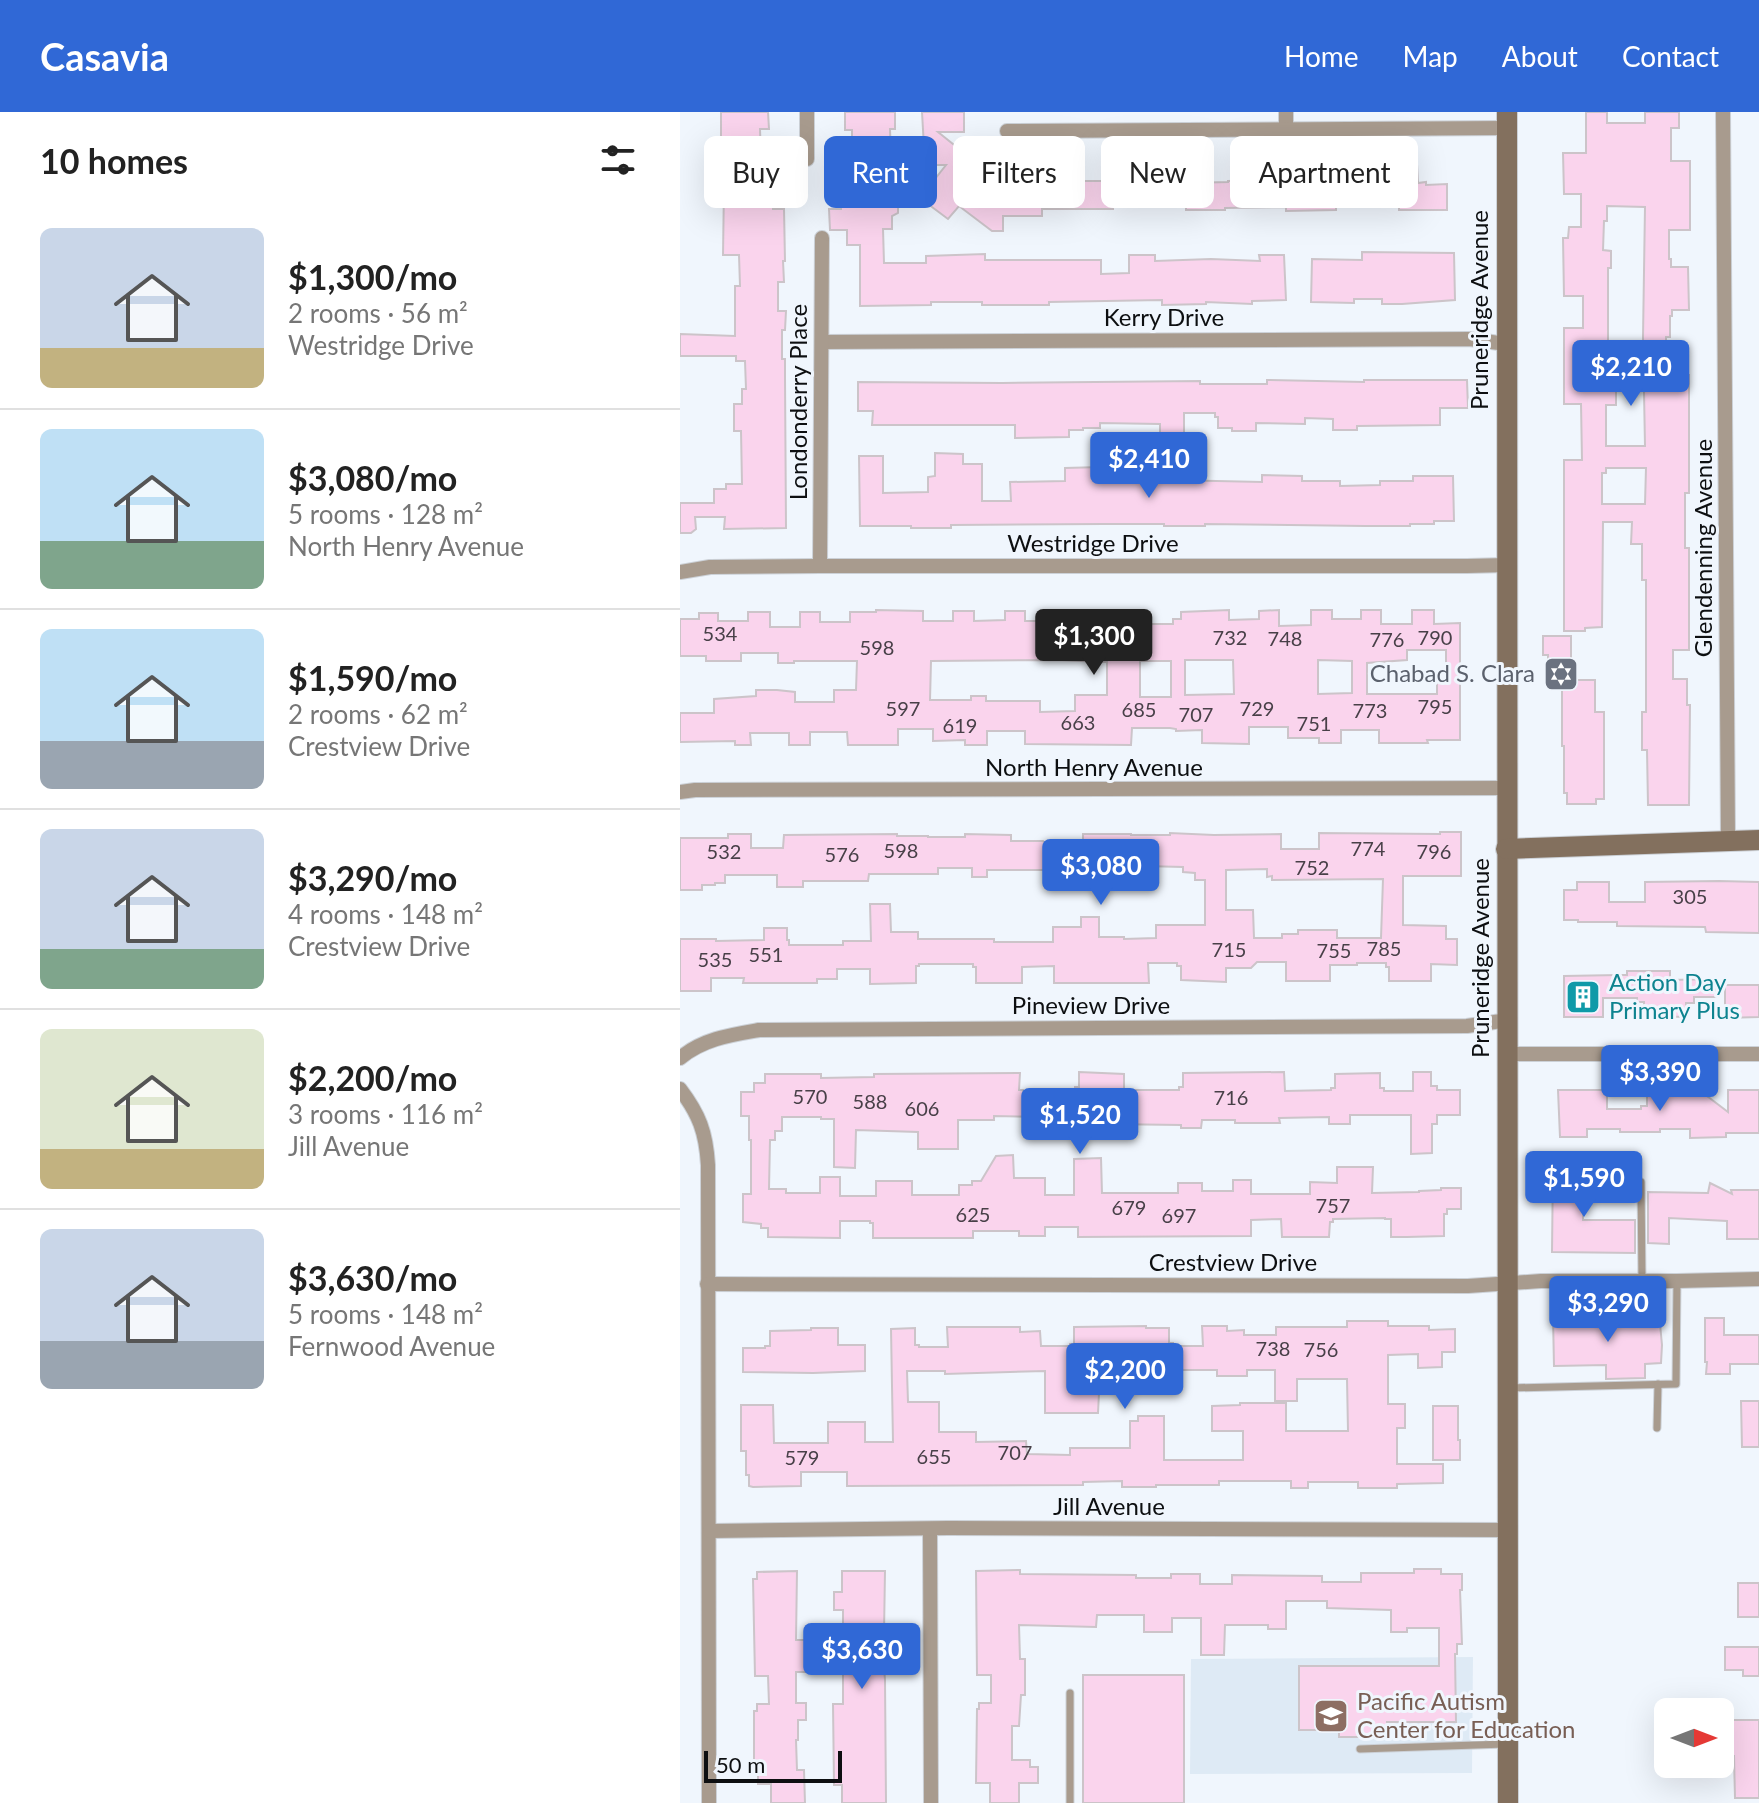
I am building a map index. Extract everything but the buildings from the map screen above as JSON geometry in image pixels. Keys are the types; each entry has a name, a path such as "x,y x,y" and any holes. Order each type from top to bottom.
{"main road":[{"name":"Pruneridge Avenue","path":"1507,120 1508,1803"},
{"path":"1506,849 1759,840"}],"street":[{"path":"807,112 807,136"},
{"path":"1286,112 1286,130"},
{"name":"Glendenning Avenue","path":"1723,112 1728,840"},
{"path":"1007,131 1286,130 1507,120"},
{"name":"Londonderry Place","path":"820,566 822,238"},
{"name":"Kerry Drive","path":"822,342 1470,339 1506,344"},
{"name":"Westridge Drive","path":"680,572 710,567 820,566 1507,565"},
{"name":"North Henry Avenue","path":"680,792 1507,788"},
{"name":"Pineview Drive","path":"680,1058 693,1048 722,1037 759,1030 1467,1026 1508,1020"},
{"path":"1508,1054 1759,1054"},
{"path":"680,1089 692,1104 707,1143 709,1803"},
{"name":"Crestview Drive","path":"707,1284 1468,1286 1541,1281 1759,1279"},
{"path":"930,1529 931,1803"},
{"name":"Jill Avenue","path":"710,1531 1507,1530"}],"lane":[{"path":"1591,1183 1641,1182 1642,1280"},
{"path":"1506,1388 1676,1384 1677,1281"},
{"path":"1657,1428 1658,1384"},
{"path":"1070,1693 1070,1803"},
{"path":"1360,1749 1507,1744"}],"shaded area":[{"name":"Pacific Autism Center for Education","path":"1473,1657 1472,1773 1190,1774 1191,1659"}],"place":[{"name":"Chabad S. Clara","path":"1561,674"},
{"name":"Action Day Primary Plus","path":"1583,997"},
{"name":"Pacific Autism Center for Education","path":"1331,1716"}]}
